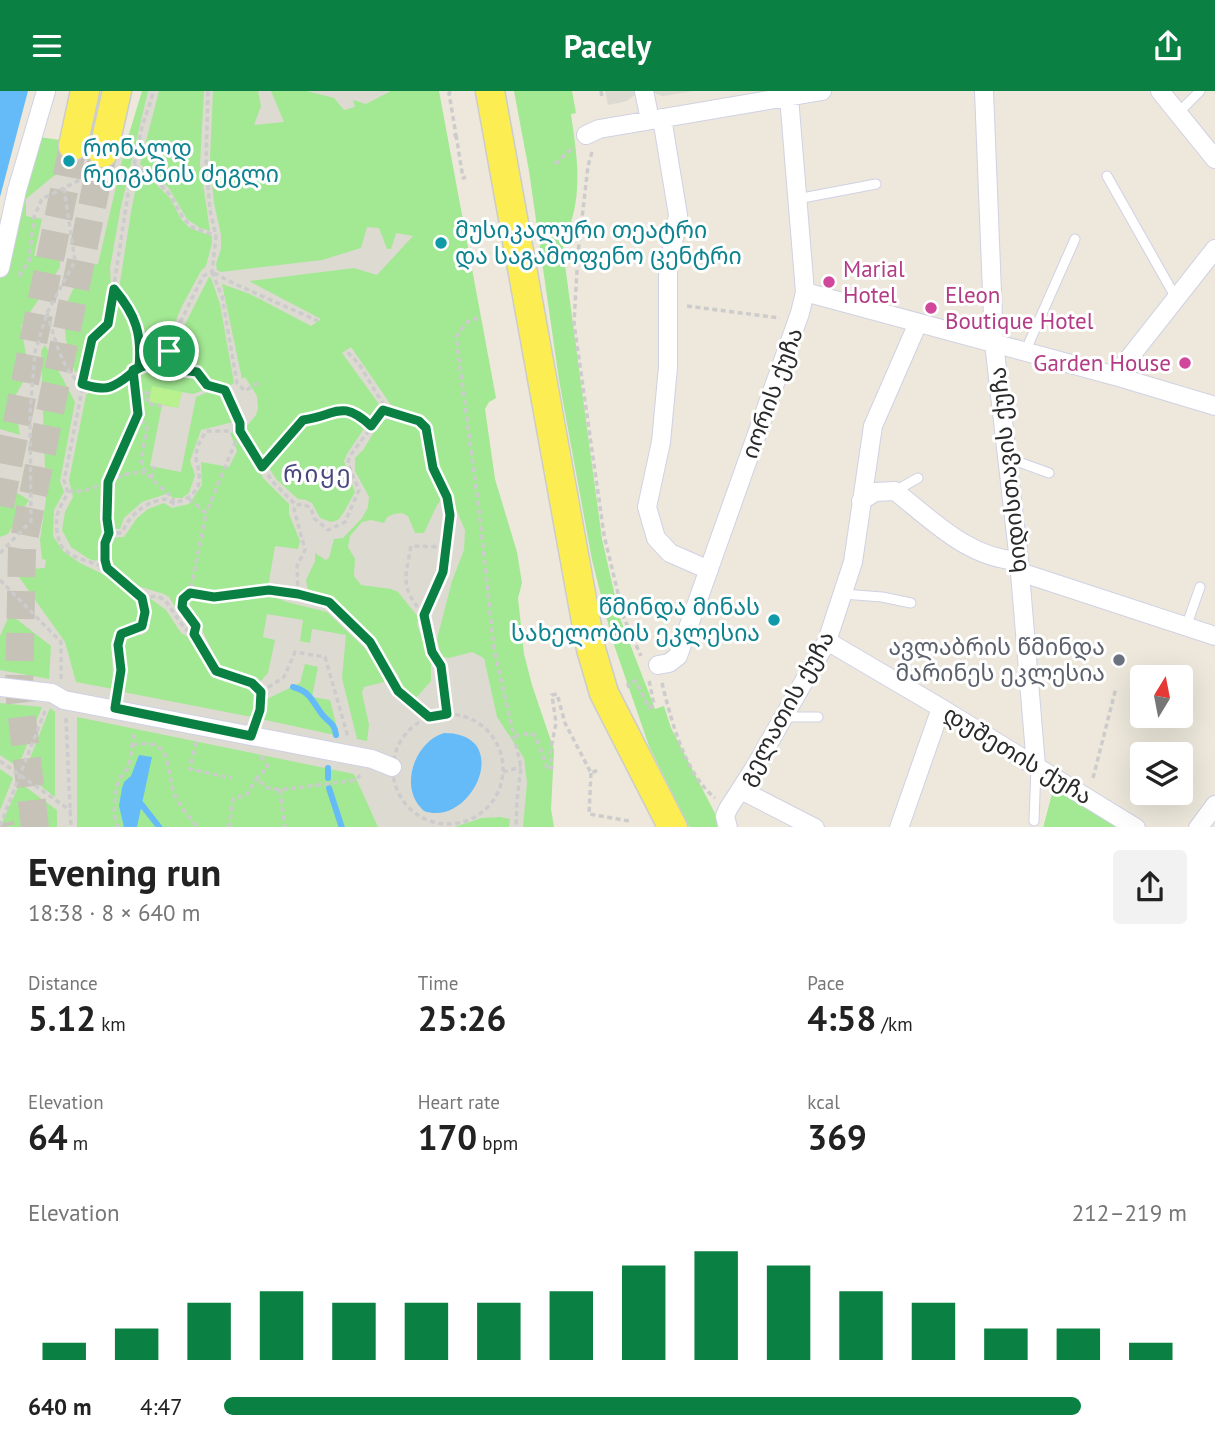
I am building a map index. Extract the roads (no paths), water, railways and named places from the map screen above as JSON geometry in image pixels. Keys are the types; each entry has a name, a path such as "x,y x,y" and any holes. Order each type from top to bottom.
{"main road":[{"path":"73,146 85,91"},
{"path":"491,91 591,649 604,693 672,827"},
{"path":"99,163 118,96"}],"street":[{"path":"0,268 17,190 46,91"},
{"path":"644,91 656,119 678,215 668,271 668,367 662,442 647,507 656,538 670,553 709,570"},
{"path":"592,132 822,91"},
{"name":"ხიდისთავის ქუჩა","path":"984,91 994,344 1019,566 1037,765"},
{"path":"1160,91 1215,159"},
{"name":"იორის ქუჩა","path":"651,671 670,663 678,656 805,292 789,97"},
{"path":"1115,376 1215,249"},
{"path":"805,292 1115,376 1215,406"},
{"name":"გელათის ქუჩა","path":"728,827 725,816 728,809 827,641 853,562 873,426 918,323"},
{"path":"862,501 875,492 895,491 953,539 1001,560 1215,636"},
{"name":"დუშეთის ქუჩა","path":"827,641 1037,765 1134,827"},
{"path":"0,687 52,693 64,700 372,759 392,767"},
{"path":"899,827 941,708"},
{"path":"741,790 813,827"},
{"path":"1199,827 1215,805"}],"lane":[{"path":"1178,113 1200,91"},
{"path":"1107,176 1176,298"},
{"path":"797,198 876,184"},
{"path":"1025,352 1075,239"},
{"path":"1006,457 1049,473"},
{"path":"895,491 918,478"},
{"path":"1186,627 1200,587"},
{"path":"843,594 882,597 911,603"},
{"path":"783,717 818,717"},
{"path":"1034,821 1037,765"}],"water":[{"path":"0,91 28,91 0,197"},
{"path":"444,733 465,737 478,748 482,762 479,778 470,794 457,806 442,813 424,811 416,802 412,791 413,767 425,746"},
{"path":"139,755 152,757 137,827 124,827 119,806 122,788 131,776"}],"waterway":[{"path":"293,687 310,697 332,725 336,735"},
{"path":"328,768 328,778"},
{"path":"329,788 342,827"},
{"path":"142,805 159,827"}],"tunnel":[{"path":"0,506 73,146"},
{"path":"35,827 19,692 22,549 103,153"}],"place":[{"name":"რონალდ რეიგანის ძეგლი","path":"69,161"},
{"name":"მუსიკალური თეატრი და საგამოფენო ცენტრი","path":"441,243"},
{"name":"Marial Hotel","path":"829,282"},
{"name":"Eleon Boutique Hotel","path":"931,308"},
{"name":"Garden House","path":"1185,363"},
{"name":"წმინდა მინას სახელობის ეკლესია","path":"774,620"},
{"name":"ავლაბრის წმინდა მარინეს ეკლესია","path":"1119,660"}],"district":[{"name":"რიყე","path":"318,474"}]}
